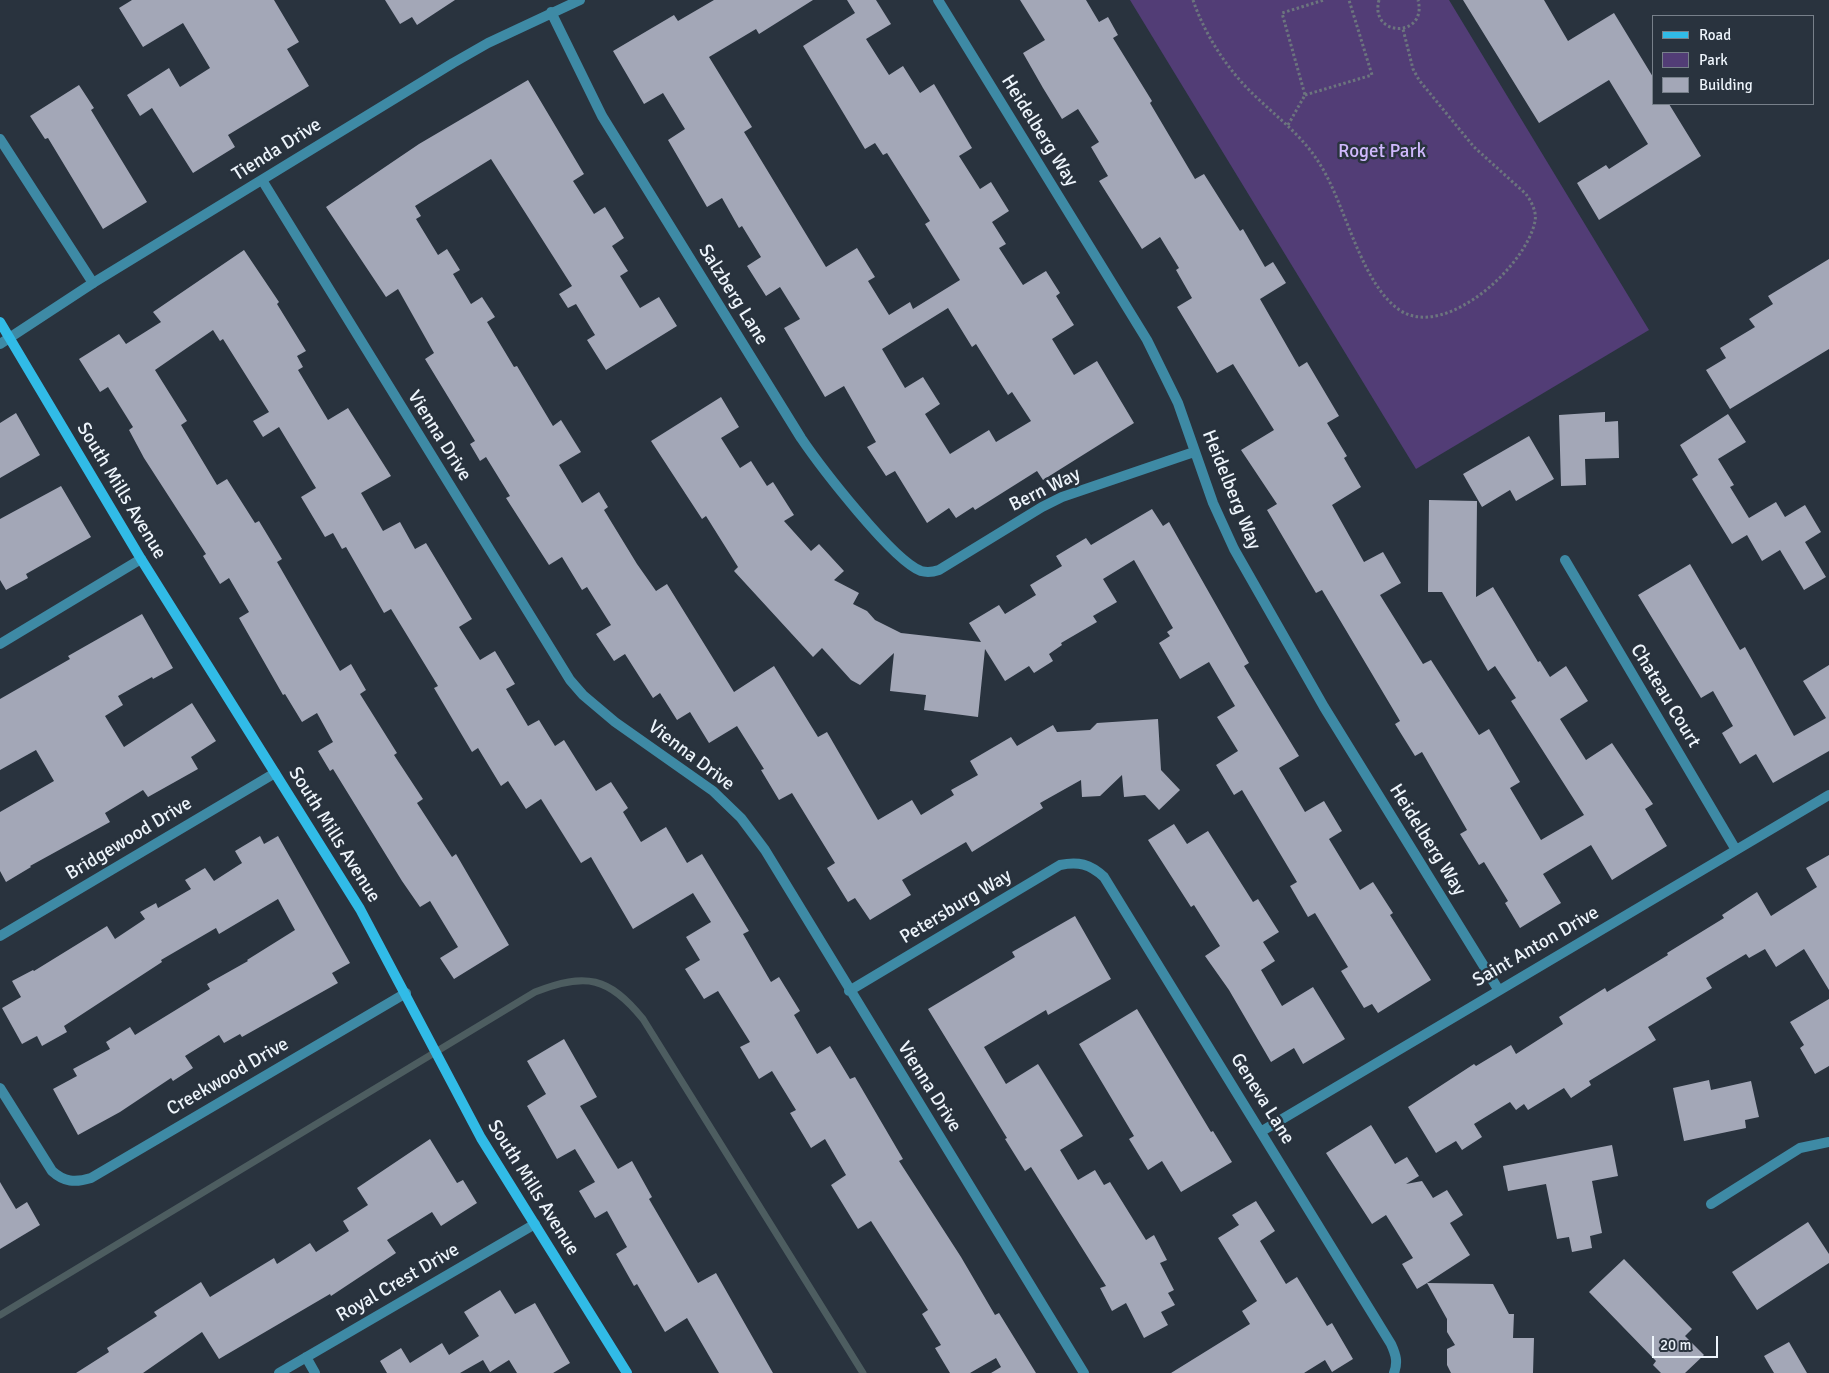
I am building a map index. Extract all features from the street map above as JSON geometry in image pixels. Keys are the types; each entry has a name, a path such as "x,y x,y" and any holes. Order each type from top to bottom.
{"street":[{"name":"Tienda Drive","path":"0,344 93,283 453,63 551,12 580,0"},
{"name":"Heidelberg Way","path":"938,0 1147,340 1170,384 1213,504 1252,580 1324,707 1498,989"},
{"name":"Salzberg Lane","path":"551,12 602,116 801,438 827,474 887,543 920,571"},
{"path":"0,139 93,283"},
{"name":"Vienna Drive","path":"262,180 570,680 609,718 714,791 741,818 765,850 849,991 1084,1373"},
{"name":"South Mills Avenue","path":"0,322 141,559 360,909 406,993 466,1112 626,1373"},
{"name":"Bern Way","path":"920,571 931,573 945,568 1042,507 1062,497 1194,452"},
{"path":"0,644 141,559"},
{"name":"Chateau Court","path":"1565,560 1736,850"},
{"name":"Bridgewood Drive","path":"0,936 275,773"},
{"name":"Saint Anton Drive","path":"1262,1131 1498,989 1829,795"},
{"name":"Petersburg Way","path":"849,991 1060,865 1073,862 1083,864"},
{"name":"Geneva Lane","path":"1083,864 1097,870 1104,877 1262,1131 1391,1344 1395,1369"},
{"name":"Creekwood Drive","path":"0,1088 52,1171 64,1180 72,1182 91,1178 406,993"},
{"path":"1711,1204 1800,1148 1829,1142"},
{"name":"Royal Crest Drive","path":"279,1373 535,1224"},
{"path":"306,1357 315,1373"}],"path":[{"path":"1193,0 1211,38 1234,74 1310,148 1328,177 1362,259 1392,303 1412,316 1423,318 1436,317 1459,308 1480,294 1511,265 1525,244 1536,220 1531,201 1518,185 1488,161 1454,125 1419,80 1413,69 1402,29"},
{"path":"1305,95 1282,13 1324,0"},
{"path":"1288,125 1305,95 1372,75 1349,0"},
{"path":"1379,0 1378,12 1380,18 1390,27 1402,29 1415,22 1419,16 1418,0"}],"green space":[{"name":"Roget Park","path":"1130,0 1449,0 1649,330 1416,469"}],"building":[{"path":"132,0 274,0 299,42 287,49 309,86 228,135 235,147 193,173 152,108 140,116 127,95 169,68 180,87 210,68 183,23 143,47 119,8"},
{"path":"385,0 455,0 417,25 412,17 400,24"},
{"path":"714,0 813,0 759,34 756,29 709,57 752,127 744,132 826,267 857,248 875,277 868,281 889,315 910,302 913,309 960,280 925,224 930,221 887,153 883,155 875,143 865,149 803,46 855,13 847,0 876,0 891,24 866,39 889,75 903,66 920,93 934,84 972,148 959,156 980,189 991,182 1009,211 992,222 1006,244 999,248 1023,285 1046,271 1060,293 1056,296 1074,325 1052,339 1074,375 1097,361 1134,423 1043,480 1037,471 975,510 973,507 956,518 949,508 927,523 895,471 886,476 867,447 876,442 844,386 825,397 784,328 800,319 780,287 766,296 747,266 761,257 742,226 739,228 722,198 707,207 668,140 685,129 663,93 644,104 613,51 674,15 678,21","holes":["948,308 972,347 976,344 1008,395 1012,392 1031,421 996,442 989,430 950,454 925,414 940,404 923,377 905,388 882,349"]},
{"path":"1020,0 1086,0 1099,22 1108,17 1118,35 1113,38 1152,101 1150,103 1195,179 1204,174 1240,231 1243,229 1265,267 1273,262 1286,283 1260,299 1299,367 1307,362 1339,416 1327,423 1347,456 1344,458 1361,487 1332,505 1364,562 1383,552 1401,583 1380,595 1423,664 1431,660 1479,735 1489,729 1520,782 1510,788 1541,840 1584,815 1511,701 1516,698 1495,666 1488,671 1442,592 1428,592 1429,500 1477,501 1476,597 1493,587 1538,662 1540,661 1550,677 1566,666 1588,701 1560,719 1586,760 1612,743 1653,804 1645,809 1667,846 1612,880 1591,845 1543,874 1561,903 1520,928 1505,903 1508,901 1484,862 1479,865 1460,834 1467,830 1422,752 1415,756 1395,724 1400,721 1322,590 1316,593 1267,510 1277,504 1241,450 1274,430 1233,364 1217,373 1177,307 1192,298 1176,270 1179,268 1160,237 1142,249 1099,181 1108,176 1091,147 1099,142 1078,109 1062,119 1043,88 1023,53 1045,40"},
{"path":"1463,0 1544,0 1568,41 1614,13 1652,75 1652,105 1670,105 1701,156 1599,220 1577,183 1606,165 1609,169 1648,144 1609,80 1539,123"},
{"path":"528,80 584,174 573,181 594,214 605,207 624,238 612,246 628,271 620,276 640,308 659,297 677,326 606,370 587,340 595,335 576,304 568,308 559,294 572,286 491,159 415,206 421,216 416,219 438,255 447,249 460,270 453,274 471,304 482,297 495,317 487,322 514,367 517,366 553,426 561,420 581,452 559,465 582,503 599,492 608,507 604,510 637,564 656,591 667,584 734,692 774,666 818,737 827,732 878,820 912,800 921,815 954,795 951,790 978,775 970,761 1011,737 1017,746 1053,725 1057,732 1090,730 1097,723 1158,719 1161,770 1180,790 1159,810 1145,795 1124,797 1122,775 1100,796 1082,797 1081,780 1040,803 1043,808 972,852 966,842 902,880 911,895 870,920 855,898 848,902 827,868 835,863 792,793 779,800 761,770 764,769 737,726 709,743 690,712 677,720 660,693 653,698 625,654 614,661 596,634 611,625 587,587 582,590 562,557 549,565 506,498 510,496 486,457 480,461 470,444 475,441 425,359 434,353 398,289 386,297 326,207 419,144"},
{"path":"79,85 94,108 91,110 147,202 103,229 48,138 45,139 30,116"},
{"path":"244,250 279,302 277,304 306,351 297,356 303,367 298,370 328,420 348,408 391,476 361,493 383,531 400,522 415,549 426,543 472,619 459,627 480,660 495,651 515,684 506,689 528,726 539,720 555,746 564,740 596,791 611,782 628,808 623,812 641,842 666,827 687,863 702,854 749,931 743,934 771,982 779,977 800,1011 794,1015 817,1054 830,1046 850,1079 855,1077 903,1159 899,1161 961,1257 995,1315 999,1313 1036,1373 991,1373 1001,1367 996,1358 970,1373 950,1373 935,1348 941,1345 922,1314 928,1310 871,1221 858,1229 831,1185 846,1175 825,1139 811,1148 790,1113 796,1110 772,1071 759,1079 740,1047 750,1042 718,991 704,999 685,969 700,960 686,937 711,922 693,893 633,929 591,857 581,863 541,799 526,809 508,781 501,786 478,748 472,752 434,688 438,686 391,609 384,613 346,547 342,549 333,533 325,537 301,497 316,488 279,427 263,437 253,421 269,412 223,339 220,341 213,330 155,370 187,421 181,425 217,485 227,479 255,523 259,521 282,559 277,562 340,671 351,664 366,690 360,694 397,753 394,755 423,799 417,803 452,857 456,854 509,945 454,979 440,958 458,947 430,901 420,907 333,769 330,771 318,751 333,742 317,713 302,722 285,694 283,695 239,618 249,612 229,578 220,584 203,556 206,554 144,458 129,430 133,427 108,387 100,392 79,359 119,334 126,344 161,322 153,312"},
{"path":"1829,259 1829,349 1730,409 1706,370 1726,358 1720,348 1755,327 1749,319 1773,304 1768,296"},
{"path":"721,397 739,427 721,438 740,468 751,461 767,486 773,482 794,515 784,521 811,551 819,544 844,571 834,580 859,593 853,604 867,611 875,620 901,633 981,642 969,623 999,605 1005,614 1036,595 1030,585 1062,566 1056,556 1086,538 1091,545 1152,509 1163,526 1169,522 1249,663 1244,666 1299,756 1279,768 1305,812 1324,801 1342,831 1329,839 1360,890 1373,882 1393,913 1390,915 1431,980 1378,1013 1372,1004 1364,1008 1341,971 1348,967 1315,913 1308,917 1290,886 1297,882 1242,790 1234,795 1216,765 1238,751 1217,717 1235,706 1209,662 1180,679 1159,643 1170,636 1167,632 1173,628 1134,560 1103,579 1117,602 1093,616 1097,622 1061,643 1062,645 1049,654 1053,661 1034,673 1029,666 1005,681 985,649 978,717 924,710 926,695 890,691 894,653 860,685 851,680 822,648 813,657 734,571 738,567 706,516 702,519 651,441"},
{"path":"1605,412 1605,422 1618,421 1619,458 1585,459 1586,485 1561,486 1559,415"},
{"path":"16,413 40,455 0,478 0,423"},
{"path":"1728,414 1746,442 1718,459 1734,485 1730,487 1749,518 1776,502 1785,517 1805,505 1821,532 1805,542 1826,577 1804,590 1780,550 1762,561 1747,535 1732,544 1692,479 1698,475 1680,445"},
{"path":"1529,436 1554,479 1516,501 1510,490 1482,507 1463,474"},
{"path":"61,486 91,537 26,574 28,578 6,590 0,580 0,519"},
{"path":"1690,564 1740,650 1745,647 1794,736 1826,718 1803,681 1829,665 1829,751 1773,783 1756,754 1740,764 1722,733 1733,726 1713,691 1701,698 1638,595"},
{"path":"142,614 173,668 153,679 152,677 118,696 123,705 105,716 124,747 192,703 216,741 191,757 198,769 148,797 143,790 105,813 110,822 30,866 6,882 0,871 0,812 54,781 36,750 0,770 0,699 70,659 68,656"},
{"path":"1174,824 1187,844 1208,831 1253,902 1258,899 1279,932 1263,942 1275,961 1261,970 1282,1006 1313,987 1345,1039 1303,1064 1294,1048 1271,1062 1229,990 1205,956 1220,946 1194,905 1191,907 1148,840"},
{"path":"260,836 264,844 278,836 350,963 332,973 338,983 242,1037 240,1034 224,1043 219,1035 185,1056 193,1068 173,1081 171,1078 120,1112 78,1135 53,1089 77,1076 73,1069 110,1049 106,1042 130,1027 135,1035 210,989 207,984 248,961 295,930 278,899 219,934 216,928 161,960 162,962 64,1026 67,1032 42,1046 37,1036 22,1044 2,1008 21,997 12,981 34,971 107,926 115,939 145,919 140,912 156,903 158,908 191,889 185,880 205,868 214,881 242,863 235,851"},
{"path":"1829,855 1829,990 1804,949 1776,967 1765,949 1749,958 1746,954 1706,978 1712,988 1648,1027 1656,1040 1589,1081 1591,1085 1571,1098 1564,1088 1528,1110 1524,1104 1516,1110 1510,1102 1474,1124 1482,1137 1462,1150 1456,1141 1436,1153 1408,1107 1474,1064 1476,1066 1511,1045 1516,1054 1563,1024 1559,1017 1605,988 1607,992 1668,955 1667,953 1724,918 1722,915 1757,892 1771,916 1817,887 1806,868"},
{"path":"1075,916 1111,979 1048,1015 1046,1010 984,1047 1006,1084 1038,1064 1083,1136 1060,1150 1078,1180 1095,1170 1104,1185 1110,1182 1146,1240 1154,1235 1167,1260 1160,1263 1174,1290 1168,1293 1175,1305 1161,1312 1168,1325 1144,1338 1126,1303 1112,1311 1100,1288 1106,1286 1031,1167 1025,1171 1005,1139 1007,1138 928,1009 1015,957 1012,952"},
{"path":"1829,999 1829,1066 1815,1074 1800,1048 1804,1045 1790,1022"},
{"path":"1137,1009 1211,1132 1213,1131 1232,1162 1181,1192 1162,1161 1148,1170 1129,1139 1134,1136 1079,1044"},
{"path":"564,1039 597,1097 580,1106 618,1169 632,1161 652,1197 649,1199 698,1283 716,1273 773,1373 719,1373 687,1318 665,1332 637,1284 634,1286 616,1254 627,1247 607,1211 595,1218 579,1191 595,1182 575,1149 557,1159 527,1106 546,1094 527,1061"},
{"path":"1709,1080 1711,1090 1751,1081 1759,1117 1745,1120 1746,1128 1684,1141 1673,1088"},
{"path":"1371,1125 1395,1164 1407,1157 1419,1176 1406,1184 1422,1181 1433,1198 1447,1190 1463,1215 1450,1223 1470,1255 1417,1289 1402,1264 1413,1258 1386,1215 1372,1224 1326,1153"},
{"path":"430,1139 457,1183 463,1180 477,1203 441,1226 432,1212 387,1240 396,1253 331,1296 330,1294 219,1359 202,1332 143,1373 76,1373 109,1352 107,1348 157,1316 154,1312 201,1282 210,1297 274,1258 277,1264 310,1243 316,1252 349,1231 343,1221 368,1205 357,1188"},
{"path":"1612,1145 1618,1176 1592,1181 1602,1233 1590,1236 1592,1248 1572,1252 1569,1237 1557,1239 1546,1184 1508,1191 1503,1166"},
{"path":"0,1182 16,1209 27,1202 40,1225 0,1249"},
{"path":"1256,1201 1275,1231 1260,1241 1286,1284 1297,1277 1327,1326 1332,1323 1353,1359 1332,1372 1325,1360 1304,1373 1171,1373 1250,1324 1242,1311 1257,1301 1218,1238 1239,1225 1232,1215"},
{"path":"1808,1222 1829,1254 1829,1263 1757,1310 1732,1272"},
{"path":"1624,1259 1692,1329 1685,1336 1704,1355 1685,1373 1661,1373 1653,1365 1656,1361 1589,1292"},
{"path":"1427,1283 1493,1284 1509,1314 1514,1314 1513,1338 1534,1338 1533,1373 1451,1373 1447,1365 1447,1349 1455,1345 1447,1332 1447,1319"},
{"path":"500,1290 515,1314 535,1303 570,1363 553,1373 517,1373 509,1360 490,1372 483,1360 460,1373 387,1373 380,1361 401,1348 410,1363 442,1343 449,1355 479,1336 464,1312"},
{"path":"1789,1342 1807,1373 1774,1373 1764,1356"}],"waterway":[{"path":"0,1315 535,992 569,982 583,981 595,982 619,994 643,1019 863,1373"}]}
